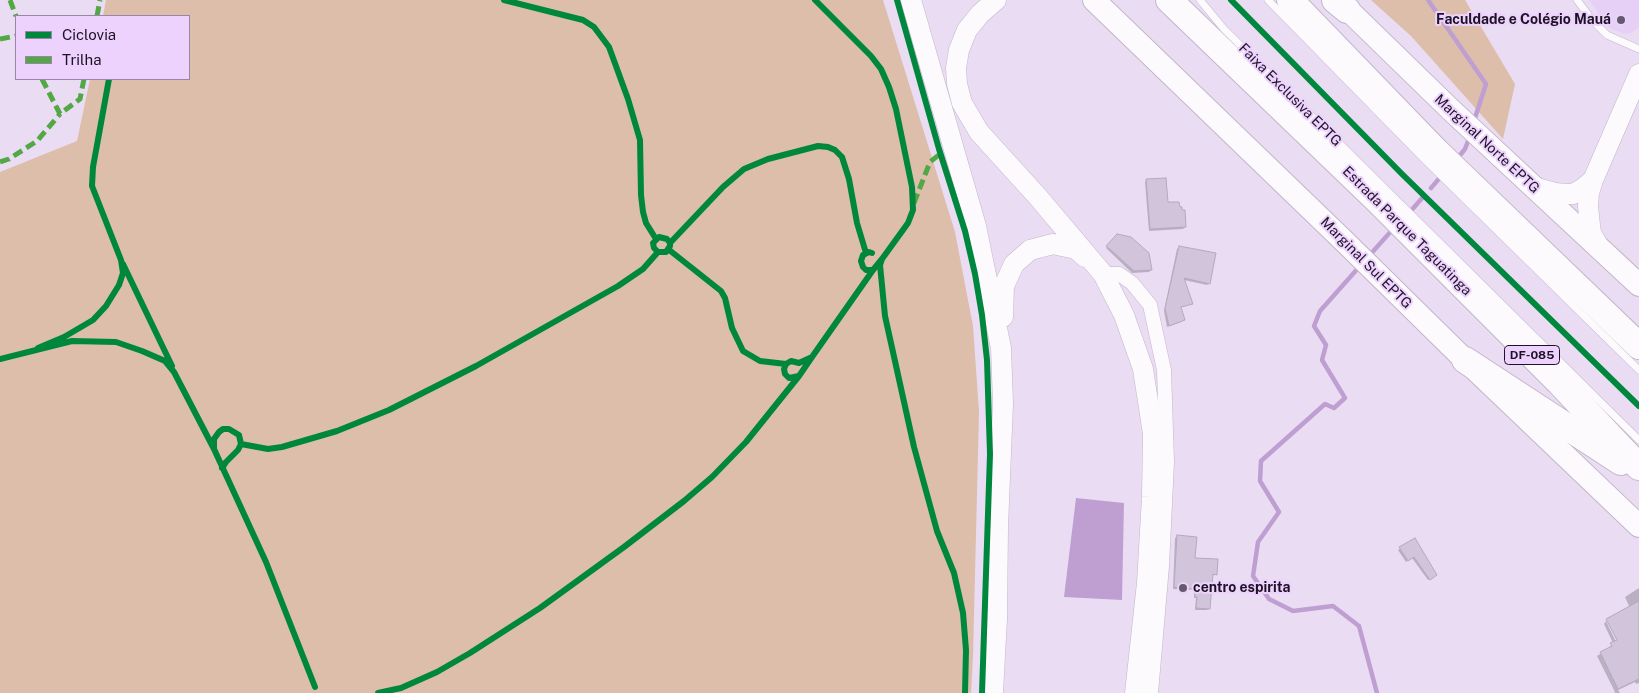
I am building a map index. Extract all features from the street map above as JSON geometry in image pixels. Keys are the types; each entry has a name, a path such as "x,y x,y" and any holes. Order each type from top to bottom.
{"highway":[{"name":"Estrada Parque Taguatinga","path":"1170,0 1381,195 1429,243 1639,467"},
{"path":"1290,0 1430,155 1639,346"},
{"path":"1465,360 1639,474"}],"main road":[{"name":"Marginal Sul EPTG","path":"1094,0 1639,526"},
{"name":"Marginal Norte EPTG","path":"1340,3 1639,286"}],"street":[{"path":"911,0 976,226 1001,348"},
{"path":"996,0 980,14 967,30 959,50 956,68 957,84 962,103 979,132 1038,197 1103,274 1124,315 1143,369 1153,434 1152,497 1147,583 1135,693"},
{"path":"1601,250 1592,233 1588,215 1593,180 1639,74"},
{"path":"1532,186 1555,194 1573,194 1582,190 1593,180"},
{"path":"993,693 1004,403 1001,348 1004,286 1014,264 1030,250 1053,244 1076,249 1103,274 1119,274 1132,283 1150,305 1164,370 1167,462 1162,566 1151,693"}],"lane":[{"name":"Faixa Exclusiva EPTG","path":"1200,0 1224,29 1381,195"},
{"path":"1268,0 1430,155"},
{"path":"1578,0 1592,20 1607,35 1639,49"},
{"path":"1472,194 1639,370"},
{"path":"1429,243 1639,440"}],"shaded area":[{"path":"106,0 883,0 955,232 973,326 979,412 971,693 0,693 0,172 77,141 90,80 190,80 190,15 103,15"},
{"path":"1371,0 1465,0 1515,84 1503,139 1411,36"},
{"name":"Faculdade e Colégio Mauá","path":"1589,0 1639,0 1639,27 1631,33 1625,34 1609,28"},
{"path":"1076,498 1124,503 1122,600 1064,597"}],"building":[{"path":"1166,178 1168,202 1179,202 1182,210 1185,210 1186,227 1150,229 1146,179"},
{"path":"1117,234 1131,237 1149,253 1152,270 1134,271 1106,246"},
{"path":"1179,246 1216,253 1210,284 1184,278 1193,304 1181,307 1185,320 1169,326 1165,308"},
{"path":"1177,535 1197,537 1195,558 1218,559 1217,575 1213,574 1210,609 1196,608 1197,597 1195,597 1195,589 1174,587"},
{"path":"1415,538 1437,575 1430,580 1414,557 1408,561 1399,547"},
{"path":"1639,601 1639,679 1618,689 1600,652 1612,646 1610,643 1617,640 1606,619"}],"waterway":[{"path":"1428,0 1486,84 1474,121"},
{"path":"1457,159 1465,149 1470,136"},
{"path":"1431,188 1443,174"},
{"path":"1409,213 1423,197"},
{"path":"1368,257 1393,229"},
{"path":"1360,266 1320,311 1314,326 1326,345 1322,360 1345,398 1334,408 1325,404 1261,461 1260,481 1279,512 1258,542 1253,576 1269,599 1293,611 1333,606 1359,626 1377,693"}],"marked path":[{"path":"10,0 16,15"},
{"path":"97,15 100,0"},
{"path":"0,39 15,36"},
{"path":"43,80 60,114 80,99 84,80"},
{"path":"0,162 9,159 37,141 60,114"},
{"path":"914,203 930,162 940,154"}],"cycle path":[{"path":"504,0 583,20 594,27 609,47 628,99 640,140 643,212 646,223 656,239"},
{"path":"815,0 871,56 881,69 896,109 912,187 913,210 908,223 882,259 873,270 866,270 861,261 863,255 869,252 872,253"},
{"path":"897,0 939,149 965,231 982,315 987,360 990,454 982,693"},
{"path":"1231,0 1402,174 1639,406"},
{"path":"38,348 64,337 93,320 106,306 119,285 123,273 121,260 92,186 93,167 109,80"},
{"path":"670,243 667,239 659,237 653,243 654,248 658,252 666,252 670,243 723,187 744,169 768,159 818,146 835,150 842,157 866,253"},
{"path":"668,249 721,291 725,298 732,328 743,351 760,361 786,364"},
{"path":"241,444 268,449 282,447 337,431 389,410 476,366 618,286 643,269 658,252"},
{"path":"882,259 880,265 885,316 914,447 937,531 954,573 963,613 966,650 965,693"},
{"path":"123,264 172,366"},
{"path":"812,357 799,363 791,361 786,364 785,374 789,378 799,376 873,270"},
{"path":"0,359 72,341 116,342 142,351 165,361 174,372 214,449"},
{"path":"378,693 401,688 437,672 470,653 540,608 624,547 712,477 746,442 799,376"},
{"path":"222,468 226,462 238,450 241,444 239,435 229,429 223,429 219,432 214,439 214,449 266,562 315,687"}],"place":[{"name":"Faculdade e Colégio Mauá","path":"1621,20"},
{"name":"centro espirita","path":"1183,588"}]}
